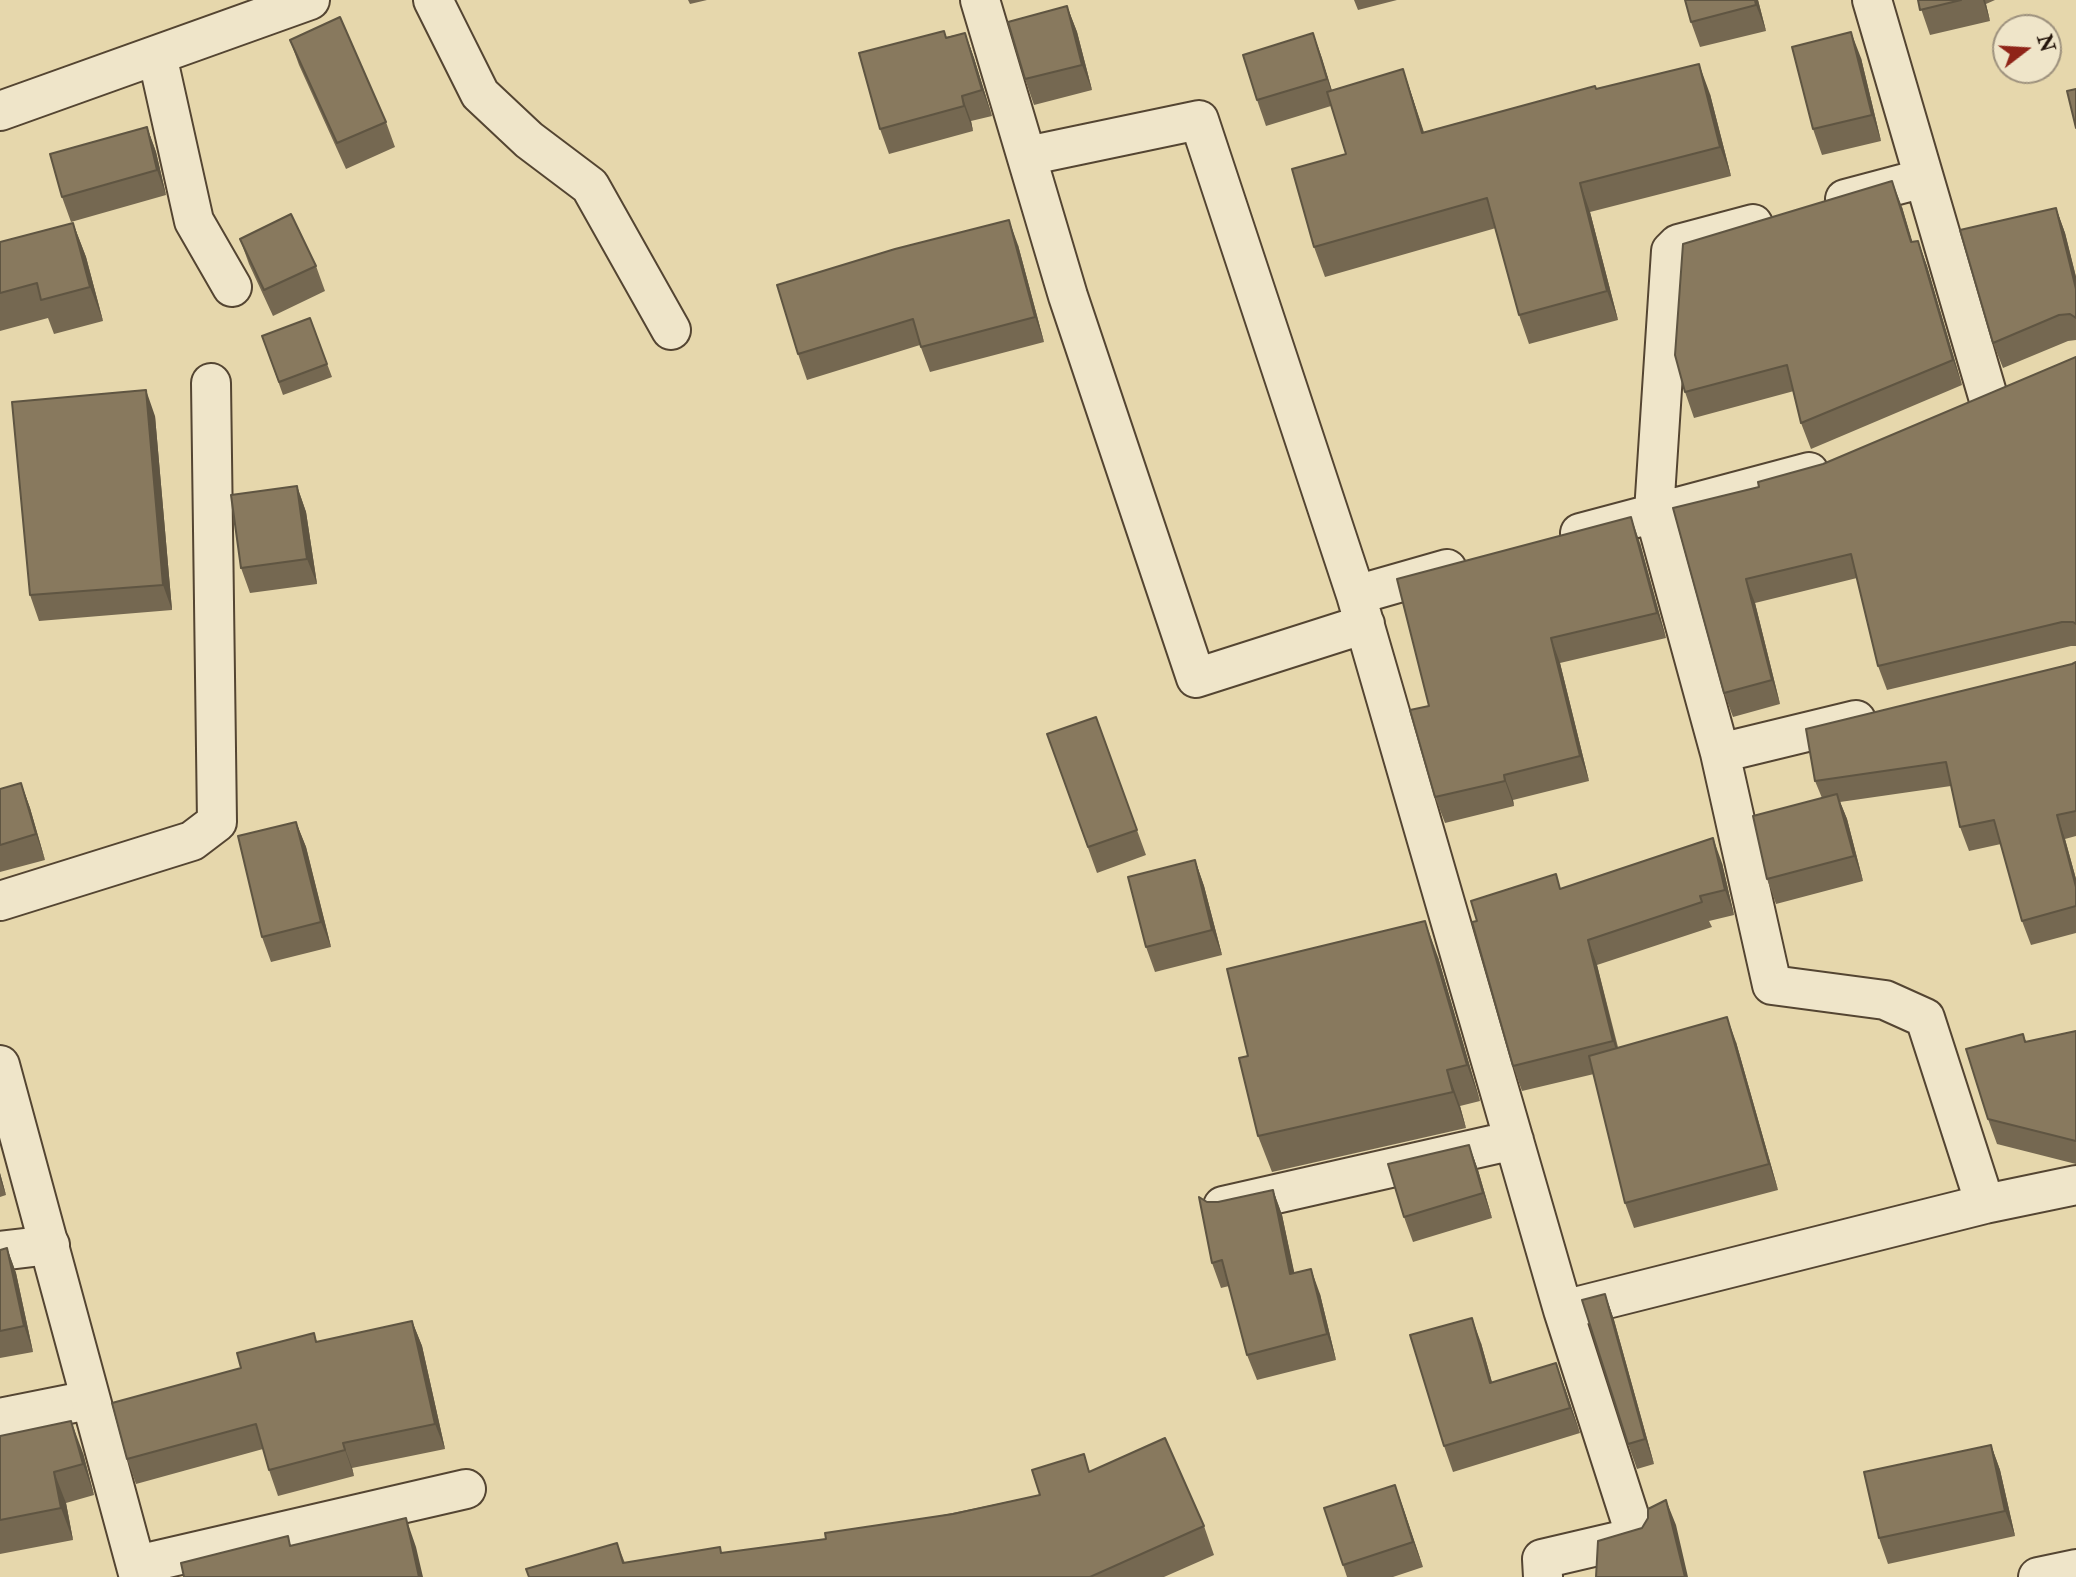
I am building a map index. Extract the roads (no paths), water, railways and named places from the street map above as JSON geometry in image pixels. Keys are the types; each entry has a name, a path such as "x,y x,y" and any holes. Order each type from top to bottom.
{"street":[{"path":"0,111 310,0"},
{"path":"433,0 480,94 529,140 590,186 671,330"},
{"path":"980,0 1068,296 1196,678 1486,559"},
{"path":"1871,0 1989,400"},
{"path":"157,55 194,221 232,287"},
{"path":"1027,156 1199,120 1361,610 1563,1310 1636,1537 1542,1559 1543,1577"},
{"path":"1924,178 1673,246 1654,512 1720,754 1772,985 1885,1000 1925,1017 1985,1204"},
{"path":"0,901 192,841 218,822 211,383"},
{"path":"1951,415 2026,383"},
{"path":"1550,541 1822,468 1848,458"},
{"path":"1720,754 1891,712"},
{"path":"0,1065 138,1571 466,1489"},
{"path":"1222,1206 1514,1140"},
{"path":"1563,1310 1985,1204 2076,1185"},
{"path":"0,1251 50,1245"},
{"path":"0,1418 89,1399"},
{"path":"2038,1577 2076,1569"}]}
